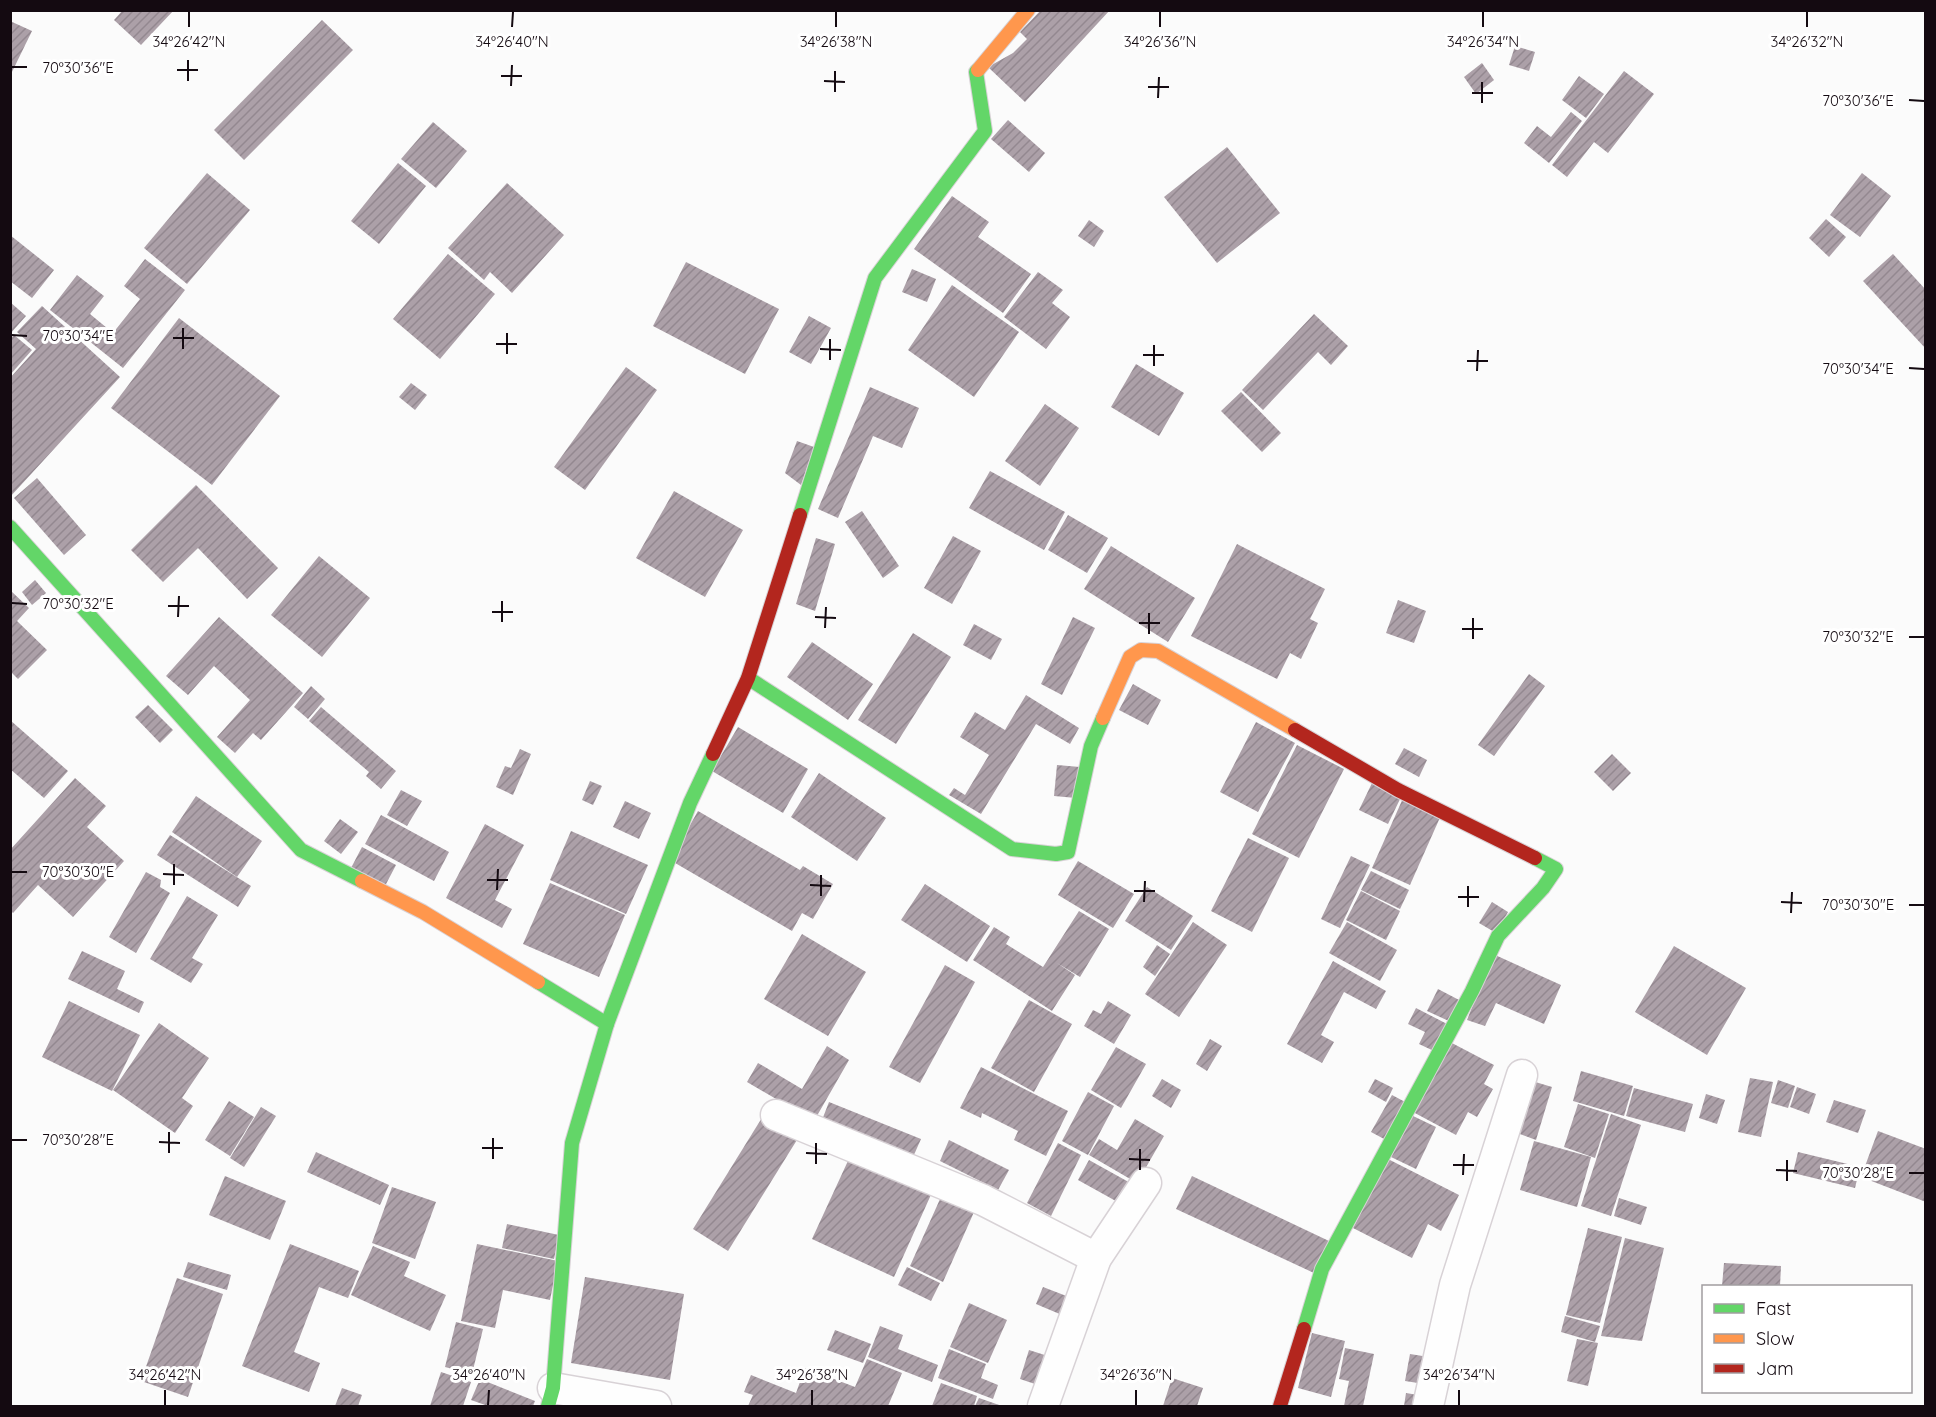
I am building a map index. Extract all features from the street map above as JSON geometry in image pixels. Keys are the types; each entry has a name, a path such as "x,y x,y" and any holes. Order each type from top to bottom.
{"street":[{"path":"656,1407 550,1397 572,1143 607,1024 690,803 748,678 875,278 985,131 976,72 1028,10"},
{"path":"10,527 301,850 423,912 607,1024"},
{"path":"748,678 1012,849 1056,854 1068,852 1091,746 1130,657 1141,650 1158,651 1398,790 1556,869 1543,888 1497,936 1472,991 1322,1269 1280,1407"},
{"path":"1428,1407 1455,1285 1522,1075"},
{"path":"776,1115 983,1200 1096,1258"},
{"path":"1043,1407 1096,1258 1146,1183"}],"building":[{"path":"123,10 174,10 141,45 114,20"},
{"path":"1041,10 1110,10 1025,102 988,67 1013,53 1027,39 1020,32"},
{"path":"322,20 353,50 244,160 214,130"},
{"path":"10,21 32,31 10,76"},
{"path":"1515,46 1535,52 1529,71 1509,65"},
{"path":"1482,63 1494,80 1476,94 1464,77"},
{"path":"1624,71 1654,94 1608,153 1594,142 1567,177 1552,165"},
{"path":"1579,76 1604,94 1586,118 1562,100"},
{"path":"1571,112 1582,121 1549,163 1524,143 1537,126 1551,137"},
{"path":"1008,120 1045,153 1029,172 991,139"},
{"path":"433,122 467,151 436,188 401,159"},
{"path":"1227,147 1280,213 1217,263 1164,197"},
{"path":"398,163 426,186 379,244 351,221"},
{"path":"207,173 250,210 187,284 144,248"},
{"path":"1862,173 1891,196 1860,237 1830,215"},
{"path":"507,183 564,235 512,293 490,272 484,280 448,248"},
{"path":"952,196 989,222 978,237 1031,274 1003,313 914,249"},
{"path":"1826,219 1846,237 1829,257 1809,238"},
{"path":"1089,220 1104,231 1094,247 1078,236"},
{"path":"10,235 54,270 32,298 10,281"},
{"path":"448,254 495,294 440,359 393,319"},
{"path":"1893,254 1926,290 1926,349 1863,281"},
{"path":"145,259 185,290 123,368 50,310 77,275 104,296 90,314 113,333 140,299 124,286"},
{"path":"686,262 779,309 745,374 653,326"},
{"path":"912,269 936,279 927,302 902,292"},
{"path":"1038,272 1063,290 1052,303 1070,317 1046,349 1004,317"},
{"path":"952,285 1019,332 974,397 908,350"},
{"path":"10,302 26,316 10,334"},
{"path":"42,306 120,377 10,497 10,378 36,349 17,332"},
{"path":"1314,314 1348,346 1331,365 1318,352 1263,410 1242,390"},
{"path":"809,316 831,328 811,364 789,352"},
{"path":"179,318 280,396 212,485 111,408"},
{"path":"14,335 32,350 10,375 10,339"},
{"path":"1136,364 1184,393 1159,436 1111,407"},
{"path":"626,367 657,390 585,490 554,467"},
{"path":"411,383 427,395 415,410 399,397"},
{"path":"870,387 919,408 902,448 873,436 838,518 818,509"},
{"path":"1241,392 1281,433 1262,452 1221,411"},
{"path":"1045,404 1079,428 1040,486 1005,461"},
{"path":"797,441 814,447 801,485 785,473"},
{"path":"990,471 1065,512 1044,550 969,508"},
{"path":"37,478 86,535 64,555 14,498"},
{"path":"196,485 278,568 247,599 198,548 163,582 131,550"},
{"path":"674,491 743,530 705,597 636,558"},
{"path":"862,511 899,566 883,578 845,522"},
{"path":"1068,515 1108,538 1087,573 1048,550"},
{"path":"953,536 981,551 952,604 924,588"},
{"path":"816,538 835,544 815,611 796,604"},
{"path":"1237,544 1325,589 1310,619 1318,623 1301,659 1290,653 1277,679 1191,636"},
{"path":"1111,546 1195,598 1168,642 1084,589"},
{"path":"319,556 370,598 322,657 271,615"},
{"path":"35,580 46,593 32,605 22,592"},
{"path":"10,590 29,608 17,621 47,650 18,679 10,671"},
{"path":"1398,600 1426,611 1414,643 1386,633"},
{"path":"219,617 303,693 261,740 253,733 235,753 217,737 250,700 214,666 188,695 166,676"},
{"path":"1073,617 1095,628 1062,695 1041,684"},
{"path":"974,624 1002,639 991,660 963,645"},
{"path":"913,633 951,657 896,744 858,720"},
{"path":"812,642 873,684 848,720 787,677"},
{"path":"1529,674 1545,686 1494,756 1478,745"},
{"path":"1133,684 1161,700 1148,725 1119,710"},
{"path":"311,686 325,699 308,719 294,707"},
{"path":"1026,695 1079,728 1070,744 1036,724 981,814 949,795 954,788 965,795 989,755 960,737 975,712 1005,730"},
{"path":"148,705 173,730 160,743 135,717"},
{"path":"321,707 396,771 381,789 366,776 369,772 309,721"},
{"path":"10,720 68,771 44,798 10,769"},
{"path":"1256,722 1295,743 1258,812 1220,792"},
{"path":"738,727 808,769 783,813 712,771"},
{"path":"1297,745 1344,769 1299,858 1252,834"},
{"path":"1404,748 1427,760 1419,777 1395,764"},
{"path":"520,749 531,754 513,795 496,787 505,766 511,768"},
{"path":"1612,754 1631,773 1613,791 1594,772"},
{"path":"1057,765 1080,767 1076,798 1054,796"},
{"path":"819,773 886,818 857,861 791,817"},
{"path":"75,778 106,806 87,827 124,861 73,917 38,885 13,913 10,910 10,850"},
{"path":"590,781 602,786 593,805 582,800"},
{"path":"1373,781 1402,795 1388,824 1359,810"},
{"path":"401,790 422,801 407,826 387,815"},
{"path":"196,796 262,841 237,877 172,832"},
{"path":"1404,796 1442,813 1410,885 1372,868"},
{"path":"625,801 651,813 639,839 613,827"},
{"path":"698,811 800,870 803,866 833,884 813,919 802,913 792,931 670,860"},
{"path":"381,815 449,852 434,881 365,844"},
{"path":"340,819 358,832 341,854 324,841"},
{"path":"485,824 524,845 495,900 512,909 502,928 446,898"},
{"path":"571,831 648,865 626,914 550,880"},
{"path":"170,835 251,886 238,907 157,855"},
{"path":"1248,838 1289,858 1252,932 1211,911"},
{"path":"362,847 396,865 385,886 351,868"},
{"path":"1351,856 1370,865 1340,928 1321,919"},
{"path":"1078,861 1134,894 1113,928 1058,895"},
{"path":"1371,871 1409,890 1400,909 1361,890"},
{"path":"146,872 161,880 160,887 170,893 136,953 109,937"},
{"path":"550,883 625,915 599,977 523,944"},
{"path":"925,884 990,926 967,962 901,920"},
{"path":"1147,887 1193,916 1171,950 1125,921"},
{"path":"1361,891 1400,911 1386,940 1346,920"},
{"path":"187,896 218,915 192,958 203,964 191,983 150,959"},
{"path":"1492,902 1508,912 1496,933 1479,923"},
{"path":"1079,911 1109,929 1080,977 1057,963 1075,975 1052,1011 973,960 994,927 1010,937 1006,944 1043,967"},
{"path":"1193,922 1227,945 1179,1017 1145,994"},
{"path":"1347,922 1397,950 1380,981 1329,953"},
{"path":"802,934 866,972 828,1036 764,999"},
{"path":"1157,945 1170,954 1155,976 1143,967"},
{"path":"1674,946 1746,988 1707,1055 1635,1012"},
{"path":"82,951 125,971 117,989 144,1002 139,1013 68,979"},
{"path":"1493,954 1561,985 1544,1024 1496,1003 1485,1026 1467,1020"},
{"path":"1333,961 1386,991 1376,1009 1344,992 1321,1035 1334,1042 1322,1063 1287,1044"},
{"path":"945,965 975,982 920,1083 889,1067"},
{"path":"1438,989 1461,1001 1451,1022 1427,1011"},
{"path":"1029,1000 1072,1024 1034,1092 991,1068"},
{"path":"69,1001 140,1035 112,1091 42,1057"},
{"path":"1108,1001 1131,1015 1114,1044 1084,1026 1093,1010 1101,1014"},
{"path":"1416,1008 1449,1025 1436,1052 1419,1044 1425,1032 1408,1024"},
{"path":"159,1023 209,1058 182,1098 193,1106 175,1133 113,1090"},
{"path":"1210,1039 1222,1046 1207,1071 1196,1064"},
{"path":"1450,1042 1494,1065 1484,1084 1493,1089 1477,1117 1468,1112 1456,1135 1413,1112"},
{"path":"827,1046 849,1060 814,1121 747,1082 758,1063 802,1089"},
{"path":"1116,1047 1146,1064 1121,1108 1091,1090"},
{"path":"981,1067 1068,1111 1046,1156 1014,1140 1018,1131 982,1113 981,1118 960,1108"},
{"path":"1581,1071 1633,1086 1624,1116 1573,1101"},
{"path":"1750,1078 1773,1082 1761,1137 1738,1132"},
{"path":"1162,1079 1181,1090 1171,1108 1152,1096"},
{"path":"1375,1079 1393,1088 1386,1102 1368,1092"},
{"path":"1778,1080 1795,1086 1788,1108 1771,1103"},
{"path":"1532,1081 1552,1087 1536,1140 1517,1133"},
{"path":"1797,1087 1816,1094 1809,1114 1790,1107"},
{"path":"1634,1088 1693,1104 1685,1132 1626,1116"},
{"path":"1088,1092 1114,1106 1088,1155 1062,1141"},
{"path":"1706,1094 1725,1100 1717,1124 1699,1118"},
{"path":"1392,1095 1407,1103 1386,1140 1371,1132"},
{"path":"1834,1100 1866,1110 1858,1133 1826,1122"},
{"path":"229,1101 254,1117 230,1156 205,1140"},
{"path":"829,1102 921,1139 913,1157 822,1120"},
{"path":"1578,1104 1609,1114 1595,1158 1564,1147"},
{"path":"261,1107 276,1116 244,1167 230,1158"},
{"path":"765,1113 800,1135 728,1251 693,1229"},
{"path":"1611,1114 1641,1125 1611,1216 1581,1206"},
{"path":"1411,1115 1436,1127 1416,1169 1391,1157"},
{"path":"1135,1119 1164,1136 1137,1183 1089,1155 1099,1139 1117,1150"},
{"path":"1878,1131 1926,1149 1926,1202 1861,1177"},
{"path":"949,1140 1009,1170 998,1190 940,1161"},
{"path":"1534,1141 1591,1157 1577,1207 1520,1190"},
{"path":"1058,1143 1081,1155 1051,1216 1027,1203"},
{"path":"853,1150 934,1188 894,1277 812,1239"},
{"path":"316,1152 389,1185 380,1205 307,1172"},
{"path":"1798,1152 1860,1167 1855,1188 1793,1173"},
{"path":"1388,1159 1459,1195 1441,1231 1428,1224 1412,1258 1353,1228"},
{"path":"1089,1160 1134,1185 1123,1205 1078,1180"},
{"path":"225,1176 286,1201 270,1240 209,1215"},
{"path":"1192,1176 1329,1241 1314,1273 1176,1209"},
{"path":"392,1187 436,1202 415,1259 372,1243"},
{"path":"945,1188 978,1203 943,1282 910,1266"},
{"path":"1619,1198 1647,1207 1641,1225 1614,1216"},
{"path":"507,1224 559,1235 554,1259 502,1248"},
{"path":"1588,1228 1622,1237 1600,1323 1566,1315"},
{"path":"1625,1238 1664,1248 1642,1341 1601,1336"},
{"path":"290,1244 359,1271 348,1298 319,1287 294,1352 320,1363 309,1392 242,1366"},
{"path":"477,1244 558,1261 550,1300 503,1290 495,1328 461,1321"},
{"path":"373,1246 410,1262 404,1276 446,1295 430,1331 351,1295"},
{"path":"188,1262 231,1275 227,1290 183,1277"},
{"path":"1724,1263 1781,1266 1780,1285 1722,1285"},
{"path":"907,1267 940,1283 931,1301 898,1285"},
{"path":"585,1277 684,1294 670,1380 571,1363"},
{"path":"177,1278 223,1294 188,1397 141,1381"},
{"path":"1043,1287 1069,1297 1062,1315 1036,1304"},
{"path":"969,1303 1007,1320 988,1363 950,1347"},
{"path":"1565,1316 1600,1326 1595,1342 1561,1332"},
{"path":"456,1322 483,1329 472,1374 445,1367"},
{"path":"880,1326 903,1335 898,1349 938,1365 932,1382 868,1357"},
{"path":"835,1330 871,1344 863,1363 827,1350"},
{"path":"1312,1333 1345,1341 1331,1397 1298,1388"},
{"path":"1577,1339 1598,1343 1588,1386 1567,1381"},
{"path":"1345,1348 1374,1354 1363,1406 1344,1406 1349,1381 1339,1379"},
{"path":"949,1349 986,1364 981,1378 998,1385 993,1399 938,1378"},
{"path":"1029,1350 1051,1357 1041,1386 1020,1379"},
{"path":"1410,1354 1435,1358 1431,1385 1405,1381"},
{"path":"867,1359 902,1373 888,1406 748,1406 753,1395 744,1392 751,1375 796,1393 805,1368 855,1387"},
{"path":"441,1372 471,1382 463,1406 430,1406"},
{"path":"1172,1378 1203,1388 1197,1406 1163,1406"},
{"path":"480,1379 535,1401 533,1406 488,1406 471,1400"},
{"path":"941,1383 977,1396 974,1406 932,1406"},
{"path":"342,1388 362,1395 358,1406 335,1406"},
{"path":"1406,1393 1424,1396 1423,1406 1404,1406"},
{"path":"979,1398 1002,1406 975,1406"}],"traffic: fast":[{"path":"800,515 875,278 985,131 976,72 978,70"},
{"path":"10,527 301,850 362,881"},
{"path":"748,678 1012,849 1056,854 1068,852 1091,746 1103,718"},
{"path":"548,1406 553,1388 572,1143 607,1024 690,803 713,754"},
{"path":"1304,1329 1322,1269 1472,991 1498,936 1543,888 1556,869 1535,858"},
{"path":"538,982 607,1024"}],"traffic: slow":[{"path":"978,70 1028,10"},
{"path":"1103,718 1130,657 1141,650 1158,651 1295,730"},
{"path":"362,881 423,912 538,982"}],"traffic: jam":[{"path":"713,754 748,678 800,515"},
{"path":"1295,730 1398,790 1535,858"},
{"path":"1280,1406 1304,1329"}]}
